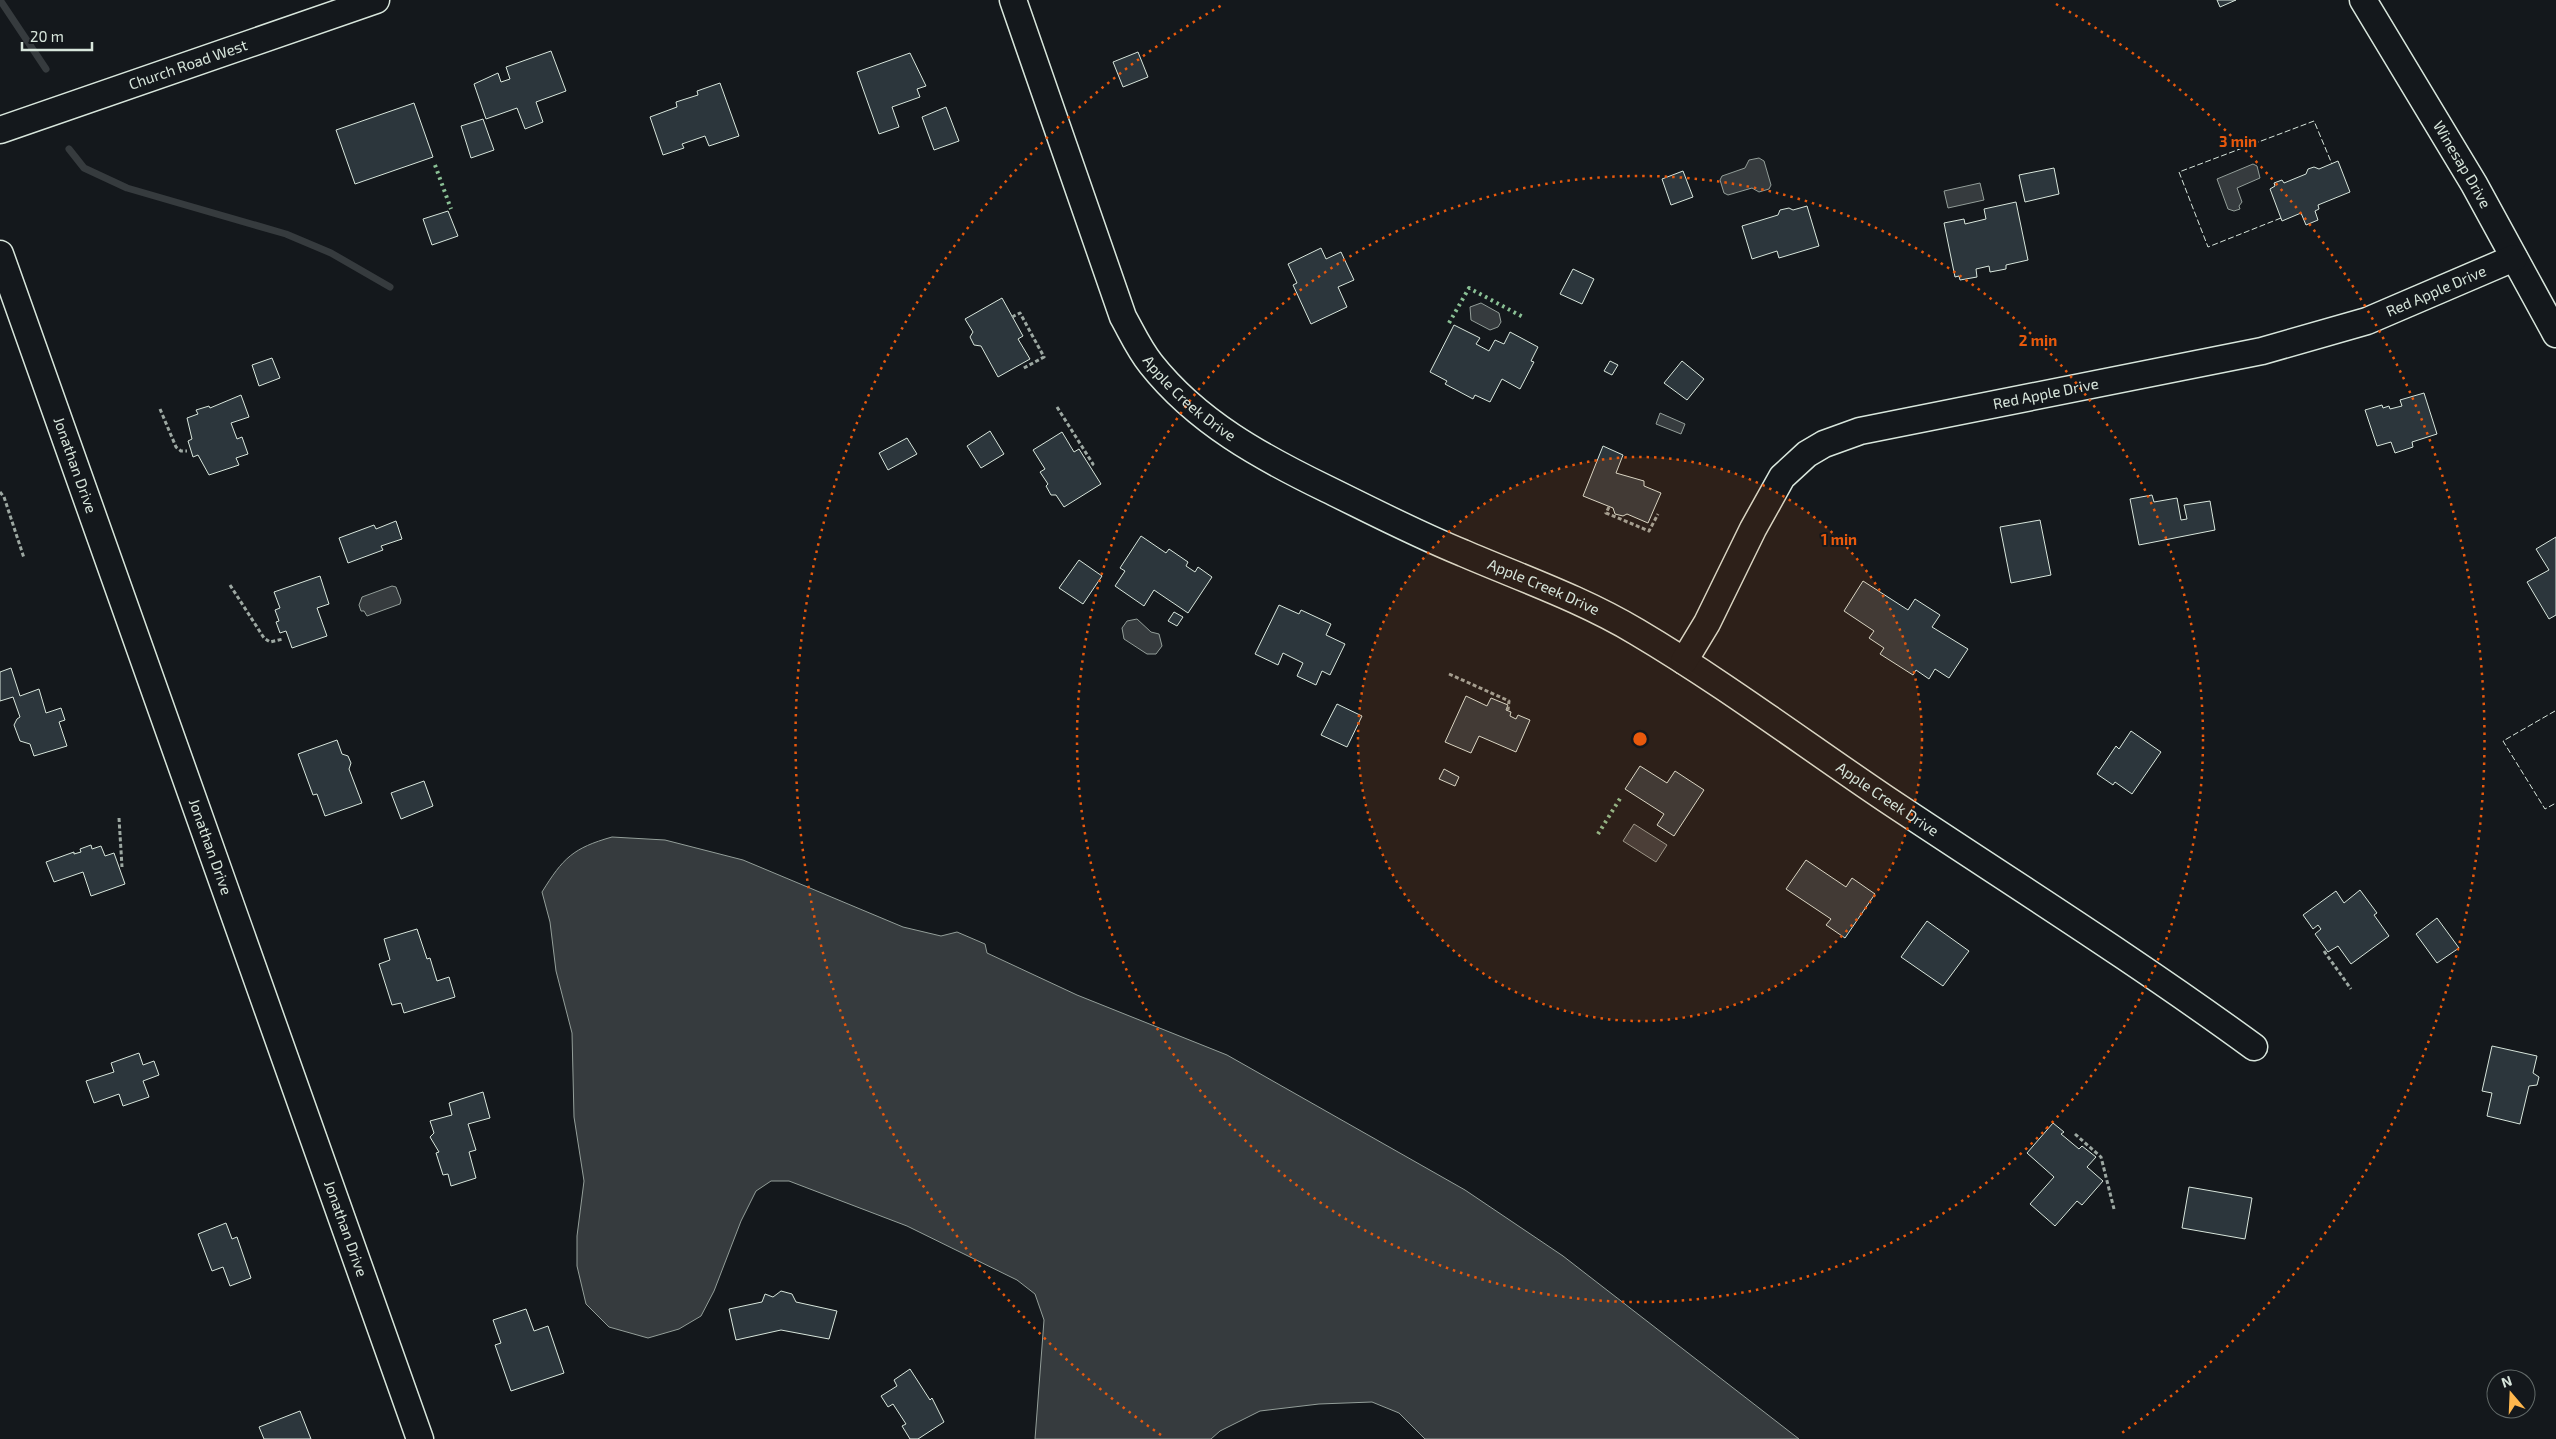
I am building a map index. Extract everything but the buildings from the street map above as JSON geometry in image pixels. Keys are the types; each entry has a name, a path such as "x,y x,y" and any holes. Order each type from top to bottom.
{"street":[{"name":"Church Road West","path":"0,130 376,0"},
{"name":"Apple Creek Drive","path":"1013,0 1123,316 1149,362 1182,398 1206,419 1255,452 1283,468 1420,535 1596,609 1684,661 1861,782 2198,1006 2254,1047"},
{"name":"Winesap Drive","path":"2363,0 2474,184 2556,334"},
{"name":"Jonathan Drive","path":"0,254 420,1439"},
{"name":"Red Apple Drive","path":"1684,661 1707,624 1772,490 1793,465 1824,444 1860,431 2262,351 2306,340 2367,321 2514,258"}],"path":[{"path":"1012,317 1020,314 1044,357 1022,369"},
{"path":"1057,407 1093,464 1090,467"},
{"path":"160,409 176,447 181,451 186,451"},
{"path":"0,492 4,497 24,558"},
{"path":"1608,507 1606,514 1649,532 1658,514"},
{"path":"230,584 264,638 270,642 283,639"},
{"path":"1449,674 1510,701 1508,710"},
{"path":"119,818 122,868"},
{"path":"2324,951 2351,989"},
{"path":"2074,1134 2101,1157 2114,1209"}],"shaded area":[{"path":"1759,158 1764,161 1771,185 1769,189 1759,192 1752,188 1728,195 1724,193 1720,180 1722,176 1745,168 1749,160"},
{"path":"2253,164 2257,166 2260,178 2237,188 2242,202 2239,206 2240,209 2234,211 2228,209 2217,179"},
{"path":"1980,183 1984,200 1948,208 1944,191"},
{"path":"1481,303 1499,313 1501,322 1498,327 1490,330 1471,320 1470,307"},
{"path":"1660,413 1685,424 1681,434 1656,424"},
{"path":"392,586 396,587 401,600 400,604 367,616 364,611 361,611 359,605 362,597"},
{"path":"1137,619 1151,632 1159,634 1162,646 1156,654 1147,654 1124,639 1122,628 1127,621"},
{"path":"1634,824 1667,845 1656,862 1623,841"},
{"path":"612,837 665,840 743,860 903,927 941,936 957,932 985,944 987,953 1077,995 1227,1055 1465,1190 1563,1256 1799,1439 1425,1439 1399,1413 1372,1402 1319,1404 1260,1411 1220,1431 1211,1439 1035,1439 1044,1320 1035,1294 1017,1280 907,1226 789,1181 771,1181 756,1191 741,1221 714,1291 701,1316 679,1329 648,1338 609,1327 586,1304 577,1266 577,1236 584,1181 574,1117 572,1033 556,971 550,922 542,892 556,871 570,856 588,845"}],"waterway":[{"path":"0,0 46,69"},
{"path":"69,149 84,168 127,188 286,234 331,253 390,287"}],"hedge":[{"path":"435,165 451,209"},
{"path":"1449,323 1469,288 1523,317"},
{"path":"1598,834 1621,797"}],"fence":[{"path":"2281,218 2208,247 2179,172 2314,121 2332,164"},
{"path":"2555,711 2503,741 2545,809 2556,803"}]}
